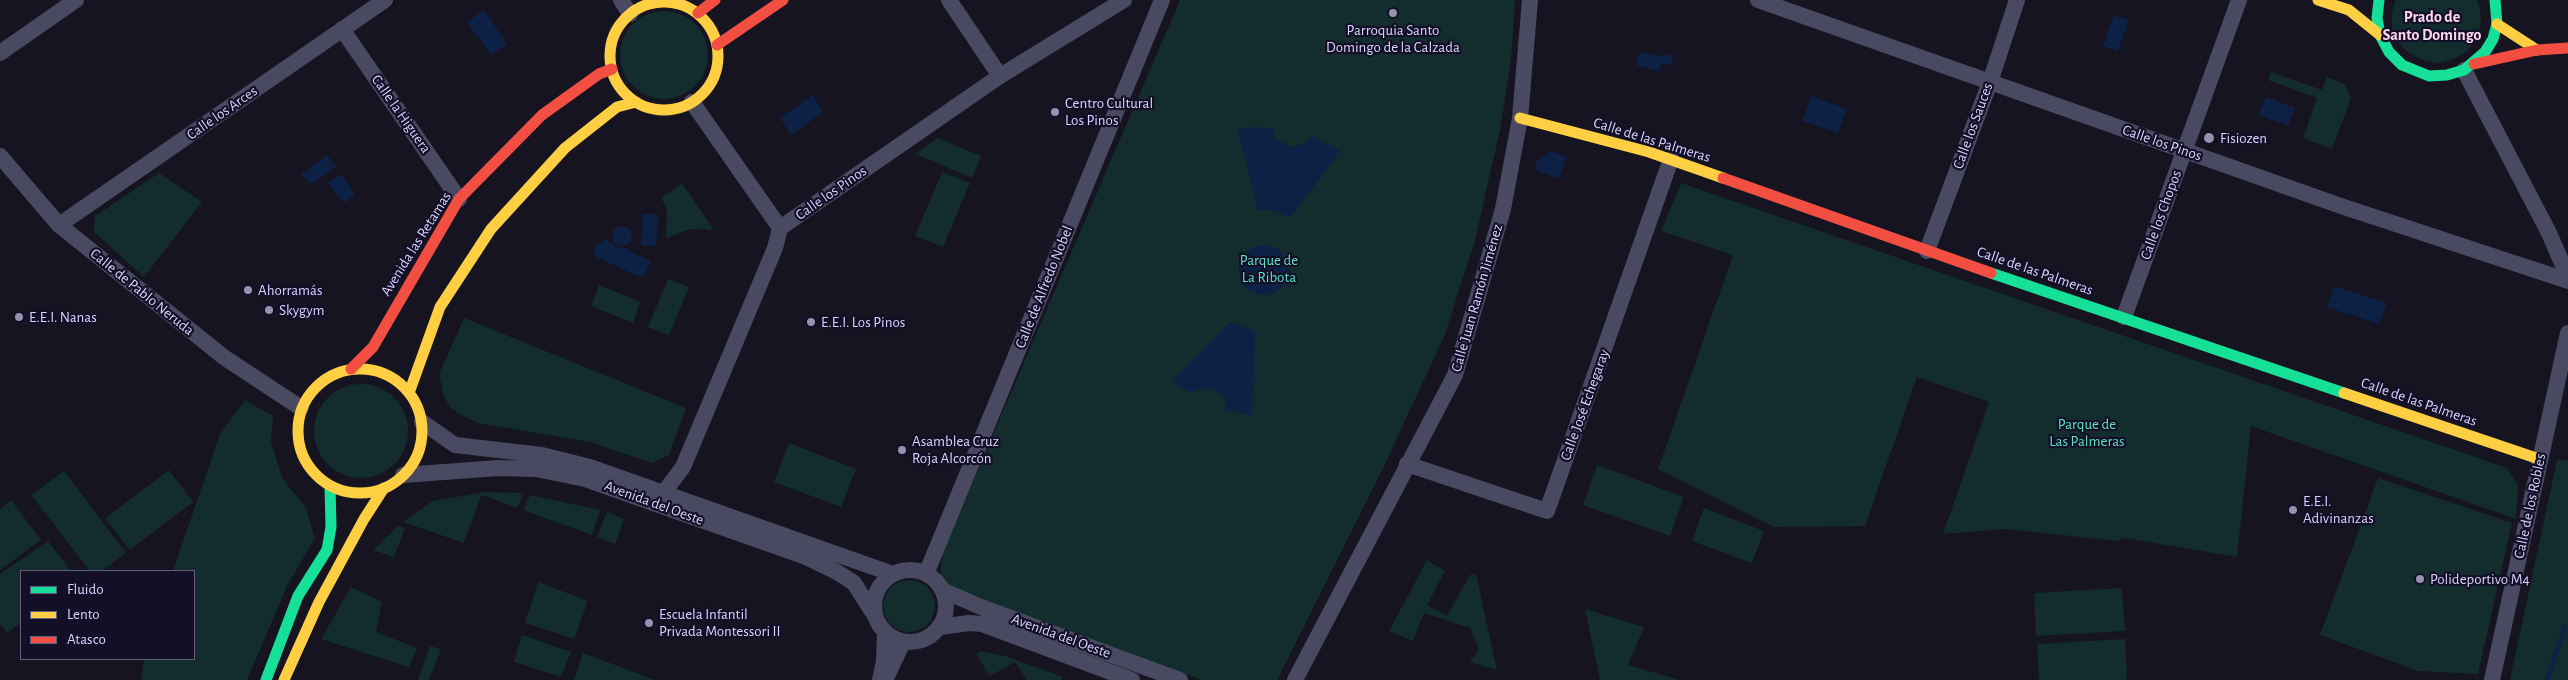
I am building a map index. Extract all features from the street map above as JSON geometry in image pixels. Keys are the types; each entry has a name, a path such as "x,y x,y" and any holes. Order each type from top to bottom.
{"street":[{"path":"0,53 76,0"},
{"name":"Calle los Arces","path":"59,225 385,0"},
{"path":"621,0 630,14"},
{"path":"698,14 716,0"},
{"path":"717,45 783,0"},
{"path":"949,0 1000,76"},
{"name":"Calle los Pinos","path":"664,492 683,467 774,248 780,228 1000,76 1124,0"},
{"name":"Calle de Alfredo Nobel","path":"926,574 1162,0"},
{"name":"Calle Juan Ramón Jiménez","path":"1295,680 1455,375 1503,209 1520,118 1530,0"},
{"name":"Calle los Pinos","path":"1758,0 2341,206 2568,279"},
{"name":"Calle los Sauces","path":"1927,251 1990,82 2017,0"},
{"name":"Calle los Chopos","path":"2124,317 2239,0"},
{"path":"2318,0 2349,10 2380,35 2395,59 2412,71 2429,76 2447,75 2469,67 2537,50 2568,48"},
{"path":"2379,0 2377,18 2380,35"},
{"path":"2469,67 2485,52 2493,39 2497,24 2495,0"},
{"path":"664,2 682,5 698,14 710,27 717,45 716,71 702,94 692,102 679,108 664,110 649,108 636,102 620,88 612,69 610,49 617,29 630,14 646,5 664,2"},
{"path":"2497,24 2537,50"},
{"name":"Calle la Higuera","path":"342,29 459,199"},
{"path":"2469,67 2549,233 2568,279"},
{"name":"Avenida las Retamas","path":"350,369 373,347 403,292 459,199 542,115 599,74 612,69"},
{"path":"409,393 440,307 491,229 565,148 617,107 636,102"},
{"path":"692,102 780,228"},
{"name":"Calle de las Palmeras","path":"1520,118 1671,160 1927,251 2539,459"},
{"name":"Calle de Pablo Neruda","path":"0,156 59,225 225,358 301,408"},
{"name":"Calle José Echegaray","path":"1407,464 1547,511 1671,160"},
{"name":"Calle de los Robles","path":"2492,680 2568,332"},
{"path":"350,369 367,369 383,373 397,381 409,393 422,422 421,441 415,460 403,476 384,488 366,493 347,492 330,486 316,476 304,461 298,444 297,426 301,408 313,389 330,376 350,369"},
{"name":"Avenida del Oeste","path":"422,422 455,445 542,455 590,467 664,492 852,562 893,574"},
{"name":"Avenida del Oeste","path":"403,476 499,468 536,468 585,479 806,557 854,583 876,616"},
{"path":"266,680 298,596 327,550 331,527 330,486"},
{"path":"284,680 318,602 364,519 384,488"},
{"path":"880,680 884,661 884,632 874,607 879,589 893,574 915,571 926,574 942,590 946,609 940,627 923,640 903,642 884,632"},
{"name":"Avenida del Oeste","path":"942,590 981,608 1180,680"},
{"name":"Avenida del Oeste","path":"940,627 969,623 982,624 1132,680"},
{"path":"885,680 903,642"}],"green space":[{"name":"Parque de La Ribota","path":"1180,0 1515,0 1511,60 1500,130 1475,241 1444,337 1384,466 1277,680 1202,680 952,590 941,576 942,553"},
{"path":"2396,0 2477,0 2480,8 2481,24 2476,38 2467,51 2454,59 2438,63 2423,60 2409,53 2398,42 2392,28 2392,12"},
{"path":"664,11 681,14 689,18 701,30 705,38 708,55 705,72 701,80 689,92 681,96 664,99 647,96 639,92 627,80 623,72 620,55 623,38 627,30 639,18 647,14"},
{"path":"2271,72 2322,90 2327,77 2345,84 2351,98 2332,149 2303,138 2317,98 2268,80"},
{"path":"937,138 981,156 972,178 915,154"},
{"path":"942,172 970,183 943,247 915,236"},
{"path":"159,173 202,202 144,277 94,232 95,216"},
{"path":"682,183 714,230 690,229 666,238 667,208 661,198"},
{"name":"Parque de Las Palmeras","path":"1681,183 2507,468 2518,484 2516,519 2251,426 2237,557 2125,538 2117,541 2006,529 1943,534 1989,402 1917,377 1865,526 1774,527 1658,469 1733,255 1661,231"},
{"path":"668,279 689,287 669,335 648,327"},
{"path":"599,285 640,302 633,323 591,306"},
{"path":"464,318 686,408 669,455 652,463 590,442 478,423 461,415 451,408 444,397 439,374"},
{"path":"361,384 379,388 394,398 404,413 408,431 404,449 394,464 379,474 361,478 343,474 328,464 318,449 314,431 318,413 328,398 343,388"},
{"path":"245,400 273,416 271,442 282,478 306,508 315,538 287,586 247,680 141,680 144,660 195,660 195,570 173,570 220,434"},
{"path":"789,443 856,469 841,507 774,482"},
{"path":"2557,460 2568,460 2568,680 2510,680"},
{"path":"1597,465 1684,497 1670,536 1583,505"},
{"path":"169,470 193,502 130,550 105,518"},
{"path":"64,471 126,553 103,570 89,570 31,495"},
{"name":"Polideportivo M4","path":"2378,478 2512,523 2478,674 2418,671 2320,635"},
{"path":"485,492 524,493 517,508 481,496 464,543 403,522 433,501"},
{"path":"530,495 600,510 592,535 523,510"},
{"path":"11,500 41,540 0,570 0,509"},
{"path":"1704,508 1764,531 1752,563 1692,541"},
{"path":"607,512 624,519 615,544 597,537"},
{"path":"398,526 405,528 394,557 373,550"},
{"path":"48,541 70,570 20,570 20,624 7,633 0,624 0,574"},
{"path":"1427,560 1445,571 1427,605 1447,616 1470,575 1476,574 1497,670 1470,662 1479,649 1470,628 1424,613 1413,641 1389,631"},
{"path":"909,580 919,582 927,588 933,596 935,606 933,616 927,624 919,630 909,632 899,630 891,624 885,616 883,606 885,596 891,588 899,582"},
{"path":"538,582 588,601 574,639 525,623"},
{"path":"351,587 382,602 376,632 417,648 409,667 321,639"},
{"path":"2122,588 2125,631 2036,636 2034,593"},
{"path":"1585,609 1644,627 1628,665 1680,680 1600,680"},
{"path":"522,635 571,652 561,677 514,662"},
{"path":"2125,639 2127,680 2039,680 2037,644"},
{"path":"430,646 441,649 429,680 418,680"},
{"path":"981,651 1005,656 1063,677 1061,680 1027,680 1015,662 990,676 976,654"},
{"path":"583,653 655,680 574,680"}],"water":[{"path":"484,10 507,44 491,55 467,22"},
{"path":"2114,15 2129,20 2118,51 2103,46"},
{"path":"1640,52 1663,57 1664,54 1673,56 1671,65 1661,64 1659,71 1636,65"},
{"path":"813,95 823,112 791,135 780,118"},
{"path":"1811,96 1847,109 1838,133 1802,121"},
{"path":"2266,97 2295,108 2288,126 2259,115"},
{"path":"1255,127 1272,128 1276,139 1291,147 1305,144 1311,136 1340,151 1291,217 1270,210 1258,210 1238,130"},
{"path":"1551,151 1567,157 1559,179 1534,169 1537,161"},
{"path":"327,155 336,167 311,184 301,174"},
{"path":"341,174 355,195 344,203 328,183"},
{"path":"642,214 658,214 656,246 641,245"},
{"path":"618,226 626,226 632,232 632,240 626,246 618,246 612,240 612,232"},
{"path":"606,239 616,247 627,248 631,252 651,261 643,278 594,256 595,246"},
{"path":"1264,245 1273,247 1284,256 1289,270 1287,279 1278,290 1264,295 1255,293 1244,284 1239,270 1241,261 1250,250"},
{"path":"2334,286 2387,303 2379,324 2327,307"},
{"path":"1230,322 1255,331 1252,415 1225,410 1226,403 1221,394 1212,389 1201,388 1191,393 1172,381"}],"waterway":[{"path":"2547,680 2565,627"}],"traffic: fast":[{"path":"2379,0 2377,18 2380,35 2389,52 2402,65 2429,76 2447,75 2464,70 2485,52 2493,39 2497,24 2495,0"},
{"path":"1991,273 2344,393"},
{"path":"266,680 298,596 327,550 331,527 330,486"}],"traffic: slow":[{"path":"2318,0 2349,10 2380,35"},
{"path":"664,2 674,3 694,11 702,18 709,26 717,46 718,56 717,66 709,86 702,94 694,101 674,109 664,110 654,109 634,101 626,94 619,86 611,66 610,56 611,46 619,26 626,18 634,11 654,3 664,2"},
{"path":"2497,24 2537,50"},
{"path":"409,393 440,307 491,229 565,148 617,107 636,102"},
{"path":"1520,118 1649,152 1723,178"},
{"path":"360,369 384,374 395,379 404,387 412,396 417,407 422,431 417,455 412,466 404,475 395,483 384,488 360,493 336,488 325,483 316,475 308,466 303,455 298,431 303,407 308,396 316,387 325,379 336,374 360,369"},
{"path":"2344,393 2539,459"},
{"path":"284,680 319,602 364,519 384,488"}],"traffic: jam":[{"path":"698,13 715,0"},
{"path":"717,45 783,0"},
{"path":"2474,64 2537,50 2568,48"},
{"path":"351,369 373,347 459,199 542,115 599,74 612,69"},
{"path":"1723,178 1991,273"}],"place":[{"name":"Parroquia Santo Domingo de la Calzada","path":"1393,13"},
{"name":"Centro Cultural Los Pinos","path":"1055,112"},
{"name":"Fisiozen","path":"2209,138"},
{"name":"Ahorramás","path":"248,290"},
{"name":"Skygym","path":"269,310"},
{"name":"E.E.I. Nanas","path":"19,317"},
{"name":"E.E.I. Los Pinos","path":"811,322"},
{"name":"Asamblea Cruz Roja Alcorcón","path":"902,450"},
{"name":"E.E.I. Adivinanzas","path":"2293,510"},
{"name":"Polideportivo M4","path":"2420,579"},
{"name":"Escuela Infantil Privada Montessori II","path":"649,623"}],"district":[{"name":"Prado de Santo Domingo","path":"2432,26"}]}
